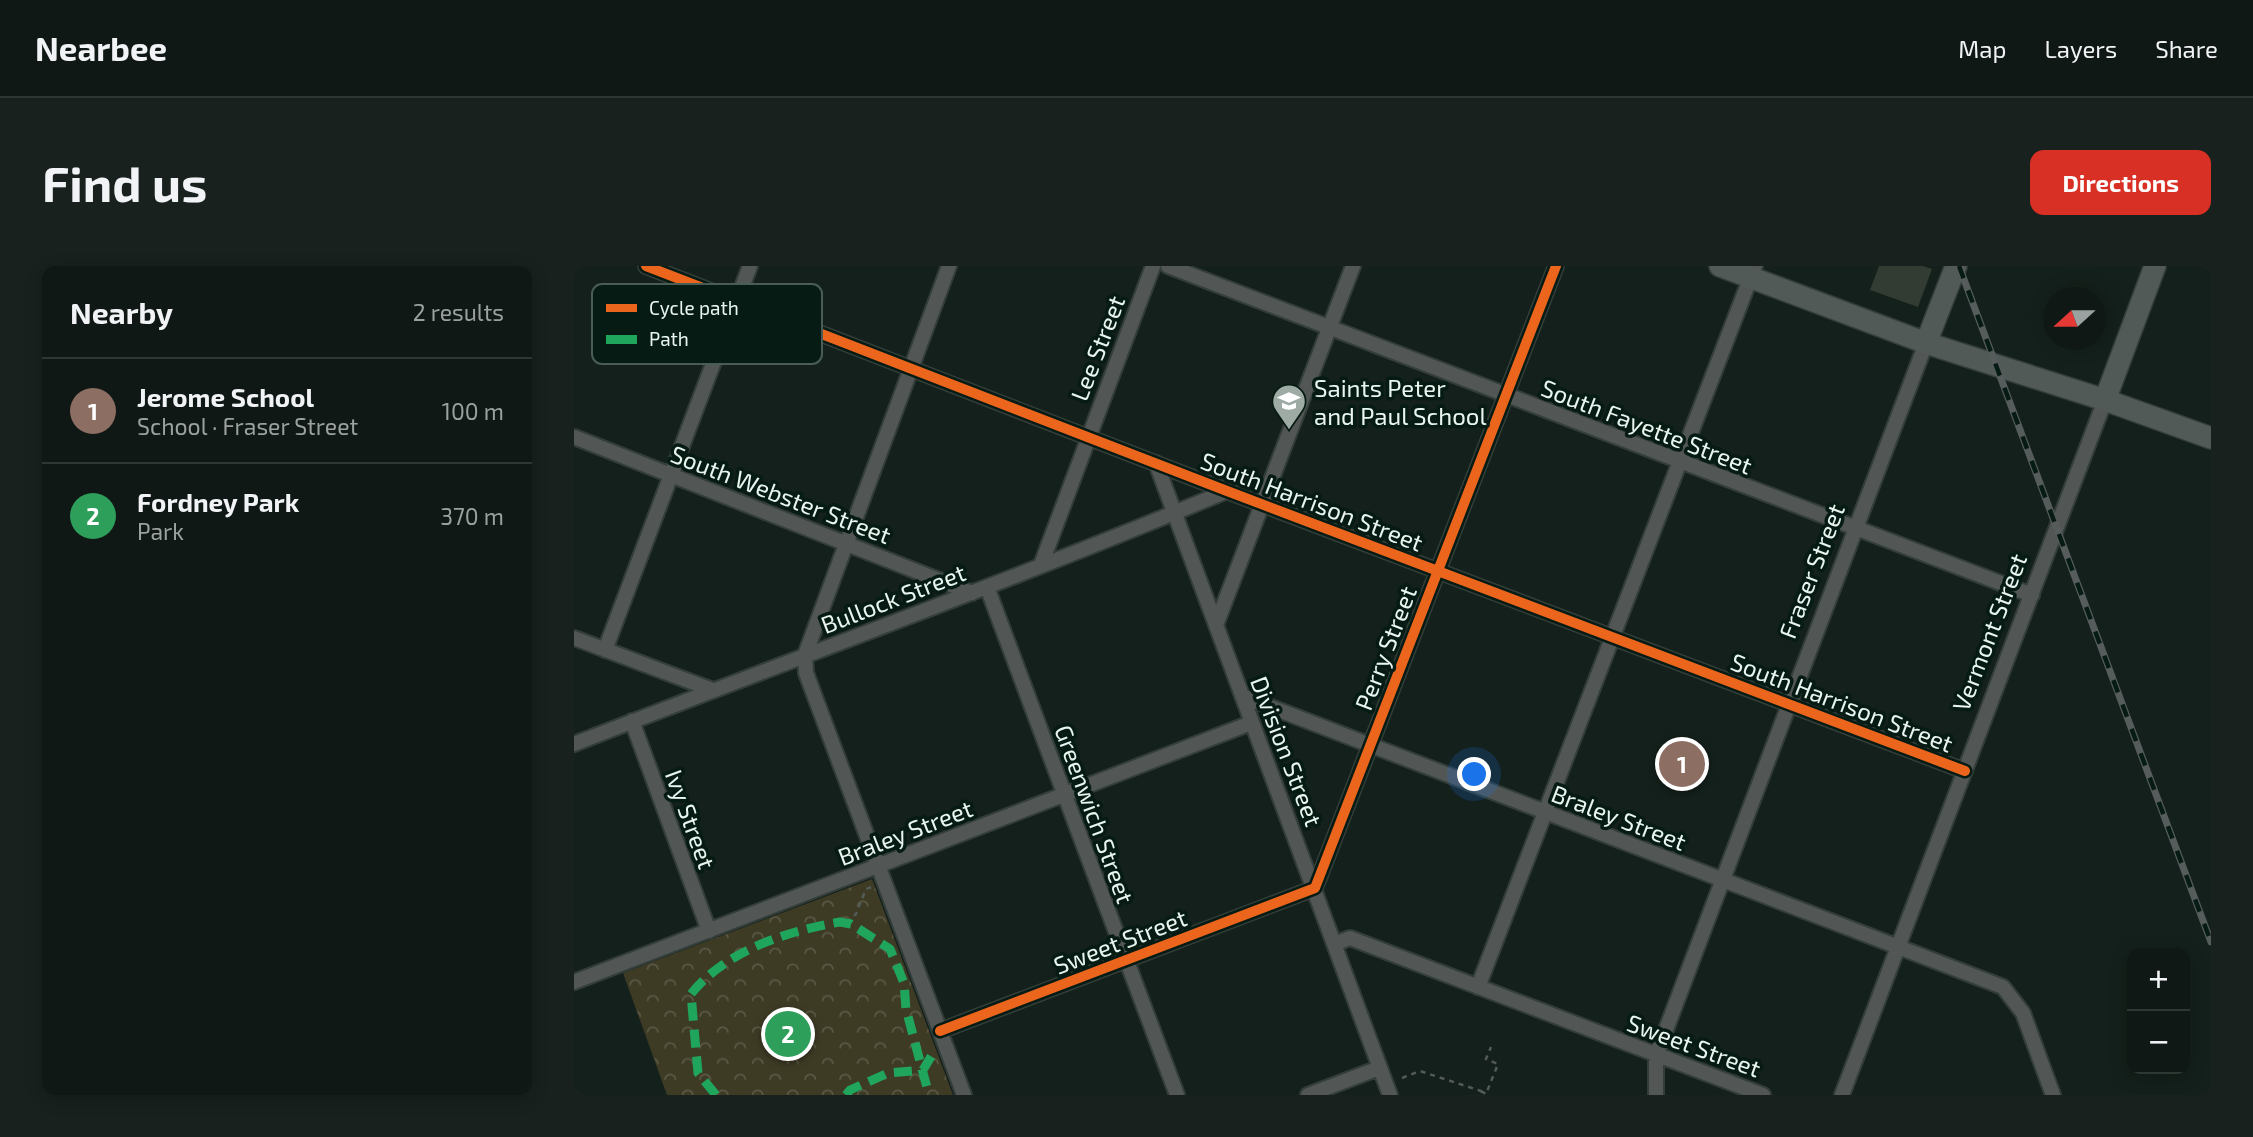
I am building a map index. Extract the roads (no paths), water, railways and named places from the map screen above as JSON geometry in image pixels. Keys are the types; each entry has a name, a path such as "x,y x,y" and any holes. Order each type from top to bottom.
{"street":[{"name":"South Harrison Street","path":"646,266 693,284"},
{"path":"743,284 750,266"},
{"path":"949,266 805,655 806,673 964,1095"},
{"name":"Lee Street","path":"1041,565 1087,436 1153,266"},
{"name":"South Fayette Street","path":"1168,266 2032,595"},
{"path":"1216,625 1353,266"},
{"name":"Perry Street","path":"1315,888 1556,266"},
{"path":"1720,266 1753,272 1926,343 2105,400 2211,438"},
{"name":"Fraser Street","path":"1656,1095 1656,1056 1956,266"},
{"name":"Vermont Street","path":"1842,1095 1896,945 1965,771 2155,266"},
{"path":"1478,987 1753,272"},
{"name":"South Harrison Street","path":"822,334 1436,571 1965,771"},
{"path":"605,650 713,364"},
{"name":"South Webster Street","path":"574,437 972,593"},
{"name":"Division Street","path":"1156,463 1390,1095"},
{"name":"Bullock Street","path":"574,744 710,689 972,593 1227,491"},
{"name":"Greenwich Street","path":"987,587 1177,1095"},
{"path":"574,638 710,689"},
{"name":"Braley Street","path":"1242,696 2003,987 2016,1000 2053,1095"},
{"name":"Ivy Street","path":"632,721 709,931"},
{"name":"Braley Street","path":"574,982 1251,723"},
{"name":"Sweet Street","path":"940,1031 1315,888"},
{"name":"Sweet Street","path":"1334,944 1350,939 1763,1095"},
{"path":"1308,1095 1379,1068"}],"railway":[{"path":"1959,266 2211,942"}],"place":[{"name":"Saints Peter and Paul School","path":"1289,431"},
{"name":"Jerome School","path":"1682,764"},
{"name":"Fordney Park","path":"788,1034"}]}
